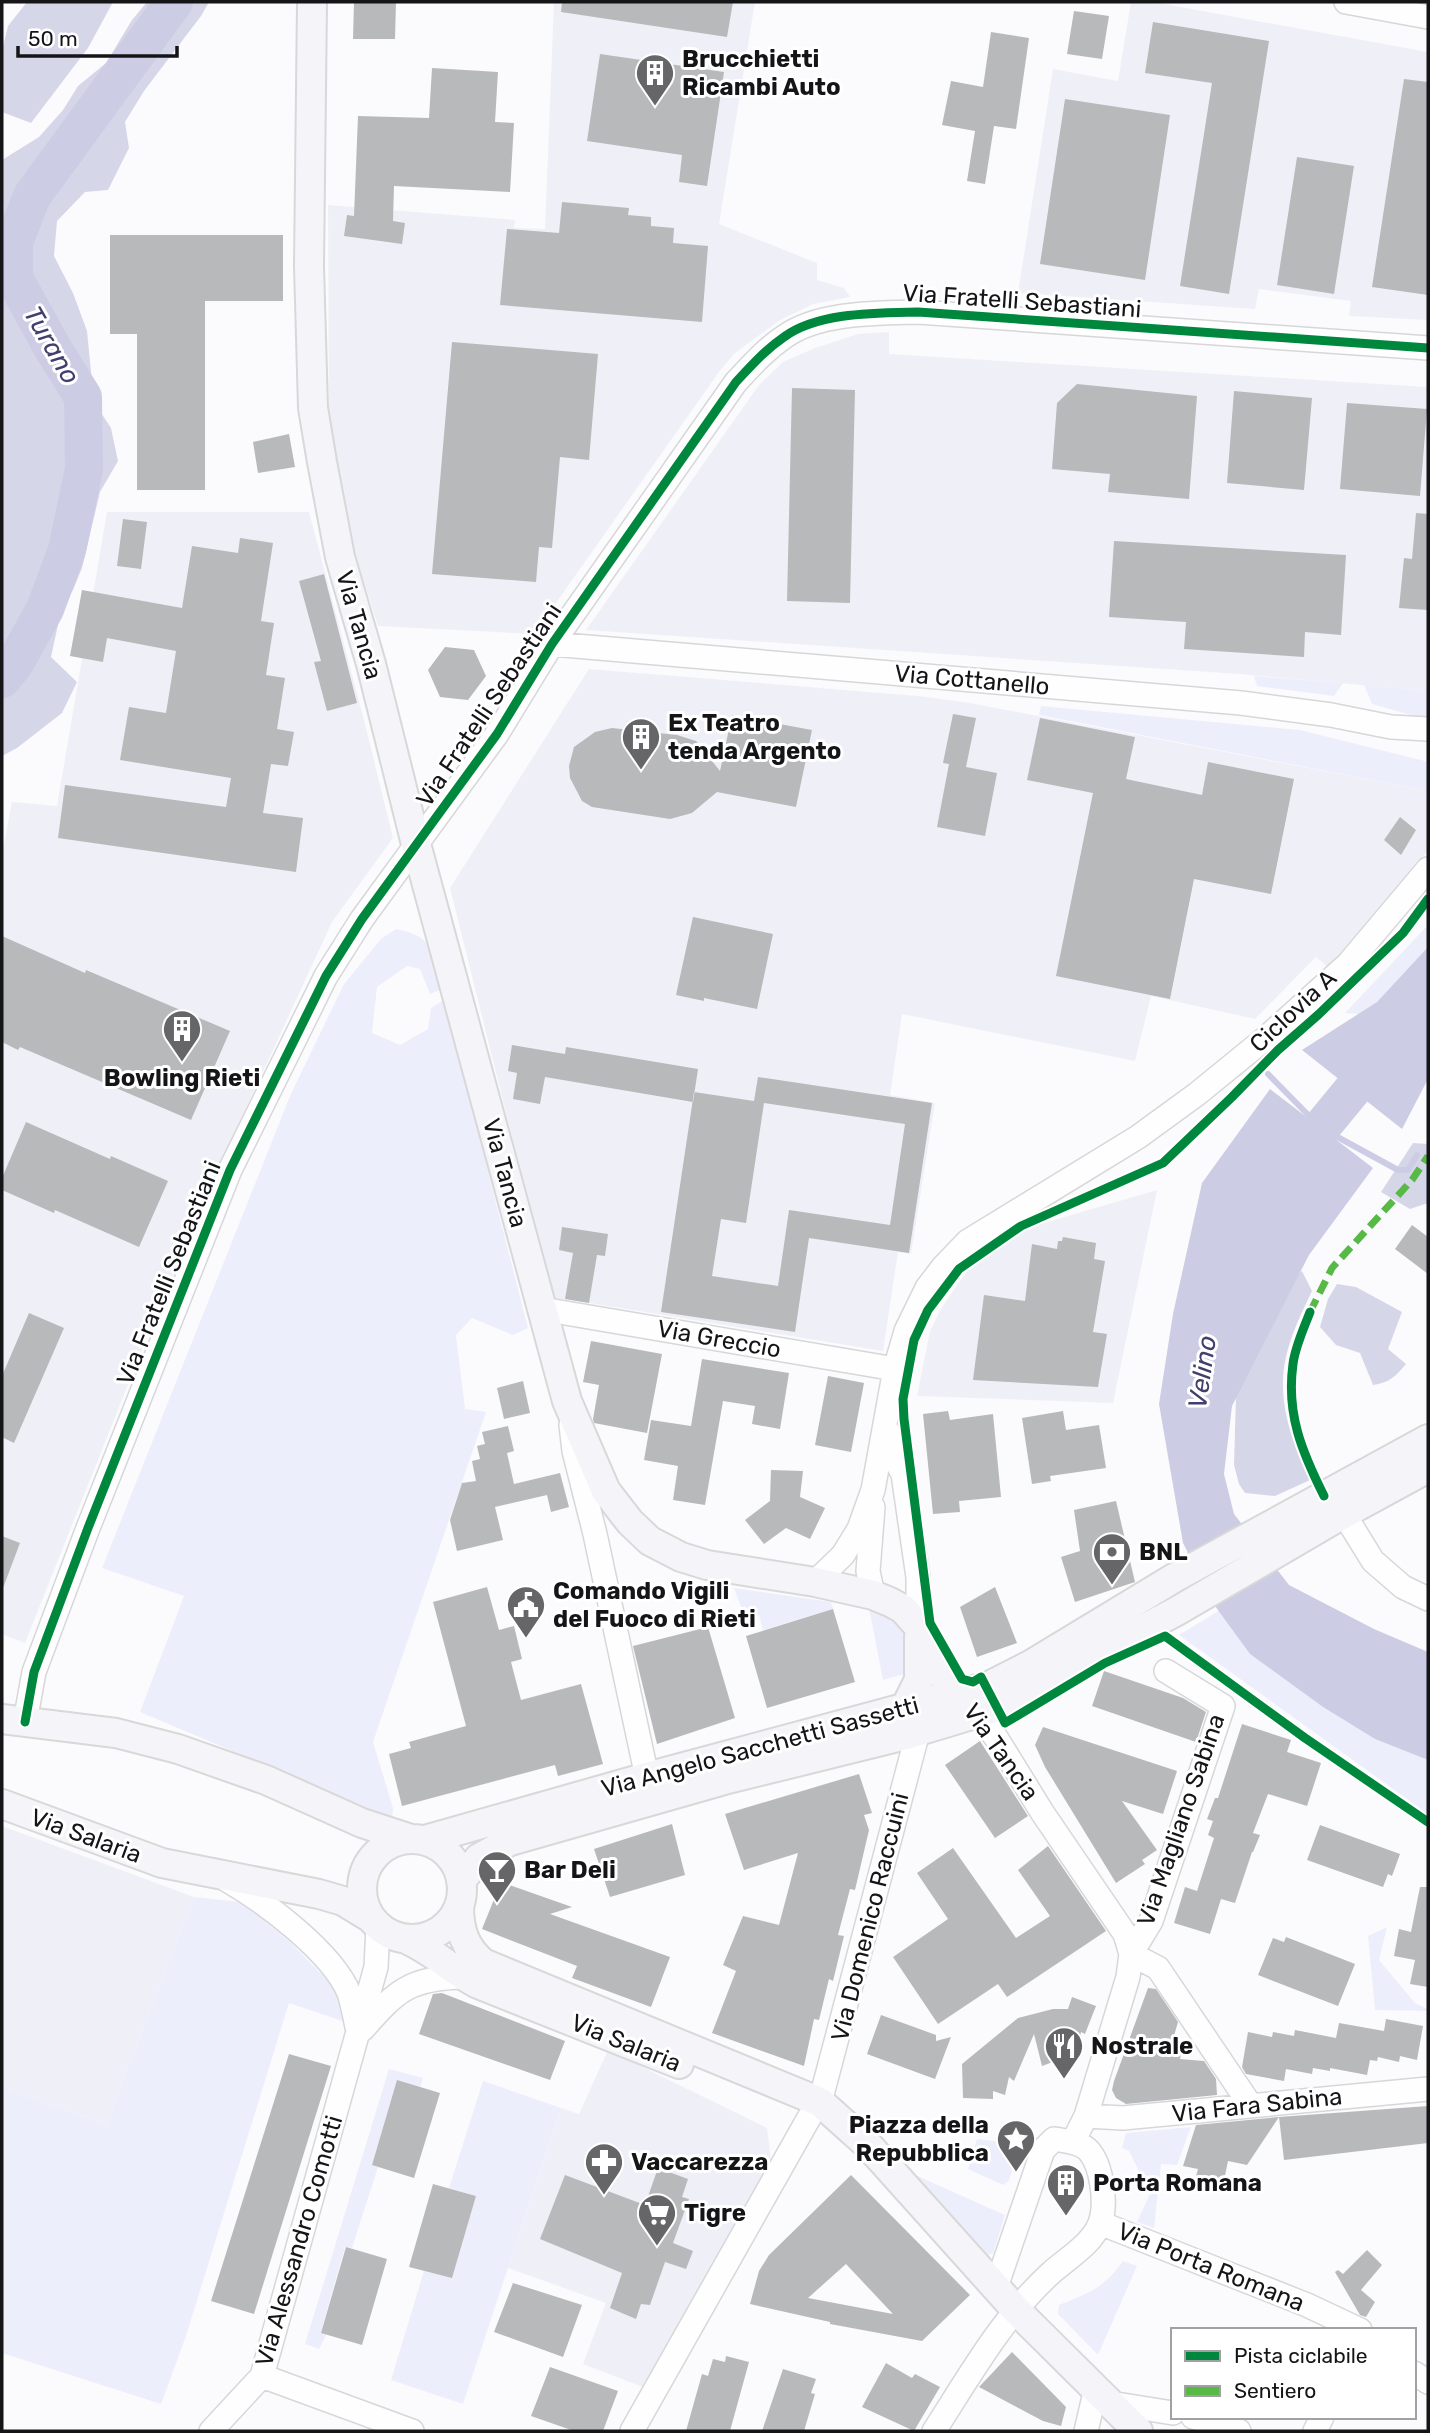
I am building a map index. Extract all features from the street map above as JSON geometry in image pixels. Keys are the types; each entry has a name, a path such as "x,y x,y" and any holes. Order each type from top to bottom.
{"main road":[{"name":"Via Tancia","path":"312,2 309,265 313,408 340,556 567,1401 606,1491 650,1541 681,1557 707,1565 815,1582 873,1595 903,1609 918,1626 939,1671 979,1715"},
{"path":"1337,1508 1428,1439"},
{"path":"1337,1508 1428,1468"},
{"name":"Via Angelo Sacchetti Sassetti","path":"417,1839 647,1777 911,1720 979,1715 1020,1696 1169,1615 1337,1508"},
{"name":"Via Angelo Sacchetti Sassetti","path":"460,1893 479,1858 510,1842 724,1780 911,1720 959,1693 986,1687 1032,1664 1157,1589 1337,1508"},
{"path":"911,1720 919,1680 918,1626"},
{"path":"13,1721 116,1733 178,1749 267,1780 362,1823 417,1839 438,1846 449,1855 457,1867 460,1893 443,1927 432,1934 406,1939 396,1937 375,1922 364,1905 361,1890 370,1861 380,1849 393,1842 417,1839"},
{"name":"Via Salaria","path":"2,1804 162,1863 344,1901 375,1922"},
{"name":"Via Salaria","path":"460,1893 459,1926 473,1954 483,1963 815,2109 854,2133 1017,2311 1138,2431"},
{"name":"Via Salaria","path":"406,1939 429,1949 478,1984 815,2109"}],"street":[{"path":"1346,2 1428,17"},
{"name":"Via Fratelli Sebastiani","path":"13,1721 230,1170 326,976 362,919 497,734 552,645 736,382 757,359 786,335 820,321 863,313 918,312 1428,348"},
{"name":"Via Cottanello","path":"552,645 1241,703 1331,715 1391,727 1428,729"},
{"name":"Via Cottanello","path":"1391,727 1428,742"},
{"path":"815,1582 843,1556 859,1529 881,1459 886,1413 906,1331 927,1288 943,1266 968,1241 1138,1137 1197,1094 1267,1037 1348,964 1428,869"},
{"name":"Via Greccio","path":"542,1309 895,1368"},
{"path":"567,1401 574,1451 595,1534 647,1777"},
{"path":"886,1413 893,1456 903,1474 918,1577 918,1626"},
{"path":"873,1490 869,1571 873,1595"},
{"path":"1337,1508 1373,1561 1403,1587 1428,1599"},
{"name":"Via Magliano Sabina","path":"1131,1954 1151,1921 1223,1706 1166,1671"},
{"name":"Via Tancia","path":"979,1715 1125,1934 1131,1954"},
{"name":"Via Domenico Raccuini","path":"632,2431 815,2109 911,1720"},
{"path":"219,1875 277,1912 330,1965 348,1993 358,2034"},
{"name":"Via Alessandro Comotti","path":"211,2431 262,2376 376,1967 375,1922"},
{"path":"1073,2142 1086,2116 1128,1977 1131,1954 1158,1968 1251,2106"},
{"path":"358,2034 391,1996 411,1985 440,1977 464,1976"},
{"name":"Via Fara Sabina","path":"1086,2116 1123,2118 1428,2089"},
{"path":"934,2431 989,2346 1034,2289 1089,2240 1100,2223 1104,2193 1089,2150 1073,2142 1054,2139 1043,2150 996,2287"},
{"name":"Via Porta Romana","path":"1100,2223 1307,2305 1356,2328"},
{"path":"262,2376 412,2431"},
{"path":"1086,2431 1103,2396 1171,2413"},
{"path":"1200,2419 1239,2431"}],"shaded area":[{"path":"27,2 113,2 88,48 31,123 2,112 2,51 8,26"},
{"path":"147,2 209,2 144,91 125,122 129,148 108,190 85,192 57,221 54,256 73,293 87,331 94,402 111,428 118,461 100,492 82,568 61,611 51,657 77,682 62,713 17,748 2,756 2,160 39,137 63,110 78,86 106,63 132,20"},
{"path":"554,2 755,2 719,224 817,263 817,280 844,288 850,297 813,304 780,320 735,353 534,634 378,626 339,502 329,413 328,205 515,220 514,228 545,229"},
{"path":"1131,2 1153,2 1428,52 1428,320 1349,316 1351,301 1259,289 1255,309 1018,293 1053,69 1118,81"},
{"path":"889,332 889,354 1428,387 1428,691 1239,674 586,630 759,385 783,362 815,348 858,334"},
{"path":"107,512 309,512 393,838 332,922 226,1152 151,1327 25,1643 2,1634 2,855 12,802 57,806"},
{"path":"589,669 918,696 970,703 1428,791 1428,850 1386,908 1329,968 1316,957 1255,1019 1151,996 1135,1061 902,1014 890,1095 935,1103 911,1254 898,1252 883,1351 565,1299 553,1301 450,888"},
{"path":"1254,676 1343,683 1334,696 1257,686"},
{"path":"1364,685 1428,691 1428,720 1372,704"},
{"path":"1041,706 1300,730 1425,761 1428,764 1428,791 1039,715"},
{"path":"1428,925 1428,947 1377,1002 1359,1014 1345,1013"},
{"path":"396,929 419,936 426,942 434,956 443,989 430,994 420,969 407,966 377,987 372,1033 400,1045 428,1029 431,1008 444,1000 528,1328 513,1335 472,1318 456,1335 465,1409 486,1412 373,1742 393,1808 392,1821 372,1810 140,1712 184,1596 102,1568 290,1096 344,984 381,939"},
{"path":"1413,1143 1428,1144 1428,1203 1410,1209 1381,1192"},
{"path":"1157,1190 1113,1403 917,1396 930,1331 942,1307 967,1271 1027,1228"},
{"path":"1302,1271 1312,1291 1288,1348 1283,1389 1292,1436 1310,1480 1275,1496 1245,1493 1239,1484 1234,1465 1236,1396 1287,1281"},
{"path":"1337,1284 1356,1287 1402,1312 1388,1349 1406,1364 1388,1381 1373,1385 1360,1353 1336,1345 1320,1327 1328,1299"},
{"path":"734,1588 831,1602 833,1609 763,1630 759,1615 743,1612"},
{"path":"869,1608 892,1620 905,1632 909,1648 904,1674 883,1680"},
{"path":"1220,1610 1250,1654 1323,1707 1375,1739 1428,1760 1428,1814 1179,1635"},
{"path":"2,1826 194,1897 106,2125 2,2087"},
{"path":"194,1897 242,1902 291,1943 334,1987 348,2023 289,2003 186,2336 161,2404 2,2353 2,2087 106,2125"},
{"path":"1387,1927 1379,1960 1415,2003 1428,2011 1375,2010 1368,1936"},
{"path":"608,2050 767,2128 772,2170 648,2389 583,2364 606,2303 508,2268 561,2108 579,2114"},
{"path":"389,2069 423,2078 420,2087 397,2081 372,2165 378,2167 352,2248 345,2247 321,2332 326,2335 319,2349 305,2344"},
{"path":"483,2081 561,2108 463,2404 391,2380 424,2271 452,2277 476,2196 449,2188"},
{"path":"1191,2127 1177,2165 1161,2164 1154,2228 1137,2222 1150,2194 1129,2151 1122,2148 1126,2133"},
{"path":"977,2139 1011,2143 1018,2148 1009,2181 1003,2185 968,2169"},
{"path":"915,2175 1005,2215 993,2253 988,2255"},
{"path":"1123,2261 1137,2266 1098,2355 1058,2314 1059,2305 1095,2289 1109,2278"}],"water":[{"path":"1428,947 1428,1079 1402,1129 1302,1050 1377,1002"},
{"path":"1270,1089 1373,1168 1309,1255 1232,1406 1224,1474 1234,1514 1289,1585 1374,1629 1428,1652 1428,1760 1375,1739 1323,1707 1250,1654 1215,1606 1183,1543 1159,1404 1173,1314 1202,1183"}],"building":[{"path":"354,2 396,2 395,39 353,39"},
{"path":"562,2 733,2 727,37 561,12"},
{"path":"1074,11 1109,16 1102,59 1067,54"},
{"path":"1153,22 1269,41 1229,294 1180,286 1212,83 1145,73"},
{"path":"991,32 1029,38 1016,129 994,126 985,184 967,181 975,131 942,125 951,81 983,87"},
{"name":"Brucchietti Ricambi Auto","path":"600,54 724,72 707,186 679,182 682,155 587,141"},
{"path":"432,68 498,72 495,122 514,123 510,192 394,186 393,221 405,223 402,244 344,236 347,215 354,216 358,116 429,118"},
{"path":"1404,79 1428,82 1428,295 1372,287"},
{"path":"1065,99 1170,115 1145,280 1040,264"},
{"path":"1297,157 1354,166 1334,294 1277,285"},
{"path":"562,202 629,208 628,215 651,217 651,226 674,228 673,243 708,246 702,322 500,305 507,229 559,233"},
{"path":"110,235 283,235 283,301 205,301 205,490 137,490 137,334 110,334"},
{"path":"452,342 598,354 589,460 560,457 552,548 539,547 536,582 432,574"},
{"path":"1077,384 1197,396 1189,499 1108,492 1110,474 1052,469 1057,403"},
{"path":"792,388 855,390 850,603 787,601"},
{"path":"1234,391 1312,398 1304,490 1227,483"},
{"path":"1347,403 1427,409 1420,496 1340,489"},
{"path":"289,434 295,467 258,473 253,442"},
{"path":"1416,513 1428,514 1428,610 1399,608 1404,558 1412,559"},
{"path":"123,519 147,522 141,569 117,566"},
{"path":"240,538 273,543 261,621 274,623 266,675 285,678 277,729 294,732 288,766 271,764 263,813 303,818 296,872 58,838 65,785 226,807 231,778 120,760 129,707 166,713 176,651 107,638 103,662 70,656 82,590 182,608 192,546 238,553"},
{"path":"1114,541 1346,555 1341,635 1305,632 1304,657 1184,649 1186,622 1109,617"},
{"path":"324,574 357,703 327,711 314,662 321,661 299,581"},
{"path":"445,647 474,650 486,676 468,700 440,697 428,670"},
{"path":"953,714 976,718 966,767 997,773 985,836 937,827 949,764 943,763"},
{"name":"Ex Teatro tenda Argento","path":"732,715 812,730 796,807 717,792 692,813 670,819 592,807 582,801 570,778 569,766 574,747 595,732 612,728 677,735 696,741 720,771"},
{"path":"1040,718 1135,737 1126,779 1202,795 1208,762 1294,779 1271,894 1194,879 1170,999 1056,976 1093,793 1027,780"},
{"path":"1400,817 1416,830 1401,855 1384,840"},
{"path":"693,917 773,934 757,1009 676,995"},
{"path":"2,936 85,973 86,970 230,1031 191,1120 20,1047 18,1050 2,1042"},
{"path":"512,1045 565,1054 566,1047 698,1069 693,1102 545,1077 540,1104 513,1099 517,1073 508,1071"},
{"path":"758,1077 932,1103 909,1253 809,1238 795,1332 661,1312 694,1092 754,1101","holes":["764,1103 905,1124 890,1225 789,1210 778,1286 712,1276 721,1219 746,1223"]},
{"path":"26,1122 168,1181 139,1247 2,1190 2,1178"},
{"path":"1412,1225 1428,1237 1428,1274 1395,1249"},
{"path":"562,1227 608,1234 605,1256 597,1255 589,1303 565,1299 573,1253 559,1250"},
{"path":"1063,1237 1096,1243 1094,1259 1105,1261 1093,1332 1107,1334 1098,1387 973,1380 984,1295 1025,1301 1032,1244 1057,1249 1058,1241 1062,1241"},
{"path":"29,1313 64,1328 14,1443 2,1437 2,1376"},
{"path":"591,1341 662,1354 647,1433 594,1423 599,1385 583,1382"},
{"path":"702,1359 789,1373 780,1429 752,1424 755,1406 723,1401 705,1505 673,1500 678,1466 644,1460 651,1420 691,1426"},
{"path":"828,1376 864,1383 851,1452 815,1445"},
{"path":"523,1381 530,1413 504,1419 497,1388"},
{"path":"948,1411 950,1420 993,1414 1001,1497 959,1501 960,1512 933,1514 923,1414"},
{"path":"1063,1411 1066,1430 1099,1425 1106,1468 1050,1476 1051,1481 1032,1484 1022,1418"},
{"path":"508,1426 514,1451 507,1453 514,1484 560,1473 569,1507 551,1512 547,1495 495,1507 503,1540 457,1551 450,1520 462,1483 476,1481 472,1461 480,1459 477,1446 485,1444 482,1432"},
{"path":"771,1470 803,1471 800,1497 825,1508 810,1539 786,1528 764,1544 745,1520 770,1501"},
{"path":"1116,1501 1135,1582 1075,1602 1061,1557 1080,1551 1074,1510"},
{"path":"2,1536 20,1543 3,1588 2,1588"},
{"path":"487,1587 499,1630 514,1626 522,1659 511,1662 521,1700 581,1684 603,1764 558,1776 555,1765 402,1806 389,1754 411,1748 409,1742 466,1726 433,1602"},
{"path":"995,1587 1017,1643 977,1657 960,1607"},
{"path":"833,1609 855,1682 767,1708 746,1636"},
{"path":"708,1627 735,1718 657,1744 633,1646"},
{"path":"1104,1671 1183,1698 1206,1712 1196,1742 1092,1706"},
{"path":"1242,1724 1291,1740 1287,1752 1321,1763 1307,1806 1268,1794 1253,1833 1260,1835 1235,1903 1221,1899 1210,1934 1174,1923 1185,1887 1197,1891 1214,1838 1208,1835 1213,1821 1207,1819 1215,1798 1218,1798"},
{"path":"1043,1727 1177,1771 1163,1814 1122,1801 1157,1850 1142,1860 1145,1864 1116,1883 1045,1767 1035,1745"},
{"path":"980,1741 1028,1816 995,1838 945,1765"},
{"path":"859,1774 872,1813 864,1815 869,1830 855,1890 850,1889 838,1935 844,1936 833,1981 829,1979 819,2020 814,2019 804,2066 712,2033 736,1971 723,1965 743,1916 779,1925 798,1853 744,1870 725,1814"},
{"path":"672,1824 685,1875 610,1897 594,1849"},
{"path":"1320,1825 1400,1854 1392,1876 1388,1874 1383,1887 1307,1860"},
{"path":"1048,1846 1106,1931 1007,1997 998,1984 938,2024 893,1957 948,1919 917,1873 953,1848 1016,1938 1050,1916 1018,1870"},
{"path":"501,1882 572,1907 550,1914 670,1957 651,2007 572,1978 577,1966 482,1929"},
{"path":"1420,1887 1428,1887 1428,1987 1410,1984 1415,1960 1394,1956 1399,1929 1411,1932"},
{"path":"1286,1937 1355,1964 1338,2006 1258,1975 1273,1938 1284,1942"},
{"path":"1148,1988 1156,1989 1178,2022 1173,2039 1184,2041 1180,2059 1204,2061 1216,2079 1217,2095 1126,2104 1116,2098 1112,2090 1114,2081"},
{"path":"442,1993 565,2041 550,2080 419,2034 433,1994"},
{"path":"1072,1997 1096,2006 1085,2034 1081,2032 1077,2053 1042,2066 1034,2034 1014,2081 1009,2077 1005,2095 993,2091 993,2099 963,2098 962,2064 1018,2018 1053,2009 1068,2009"},
{"path":"881,2015 936,2035 936,2041 951,2037 935,2079 867,2054"},
{"path":"1386,2019 1423,2026 1417,2060 1400,2056 1399,2062 1378,2057 1377,2061 1370,2060 1367,2075 1330,2068 1330,2071 1313,2068 1312,2074 1286,2069 1284,2081 1246,2074 1242,2067 1248,2032 1272,2037 1273,2032 1294,2036 1295,2030 1336,2038 1339,2023 1384,2031"},
{"path":"289,2054 331,2066 254,2314 211,2301"},
{"path":"397,2080 440,2093 414,2178 372,2165"},
{"path":"1428,2106 1428,2143 1284,2160 1279,2117"},
{"path":"1279,2117 1247,2165 1228,2161 1224,2180 1196,2176 1198,2169 1183,2166 1196,2125"},
{"path":"658,2168 688,2179 682,2197 689,2199 673,2243 693,2251 686,2269 665,2262 650,2305 641,2304 636,2319 610,2308 622,2273 540,2239 565,2175 645,2205"},
{"path":"851,2175 970,2295 922,2341 830,2324 750,2304 759,2271 769,2255","holes":["846,2264 893,2314 808,2298"]},
{"path":"433,2184 476,2196 452,2278 409,2267"},
{"path":"346,2247 387,2259 362,2345 321,2333"},
{"path":"1367,2250 1382,2265 1361,2290 1375,2302 1366,2317 1360,2315 1335,2272 1338,2270 1343,2274"},
{"path":"513,2283 582,2305 563,2357 494,2332"},
{"path":"1012,2352 1066,2407 1061,2426 1043,2421 979,2387"},
{"path":"726,2356 749,2362 730,2431 686,2431 702,2374 708,2376 713,2359 725,2362"},
{"path":"886,2363 912,2378 915,2374 940,2387 914,2431 862,2407"},
{"path":"550,2367 618,2391 603,2431 574,2431 531,2416"},
{"path":"783,2369 816,2379 811,2393 815,2394 804,2431 762,2431"}],"waterway":[{"name":"Turano","path":"2,679 15,663 45,609 67,550 84,469 83,397 14,278 14,242 32,196 174,2"},
{"name":"Velino","path":"1285,1167 1321,1128 1428,998"},
{"path":"1268,1074 1321,1128 1398,1170 1408,1170 1417,1155"}],"marked path":[{"path":"1310,1312 1332,1268 1412,1180 1428,1156"}],"cycle path":[{"path":"25,1722 34,1672 230,1170 326,976 362,919 497,734 552,644 736,382 758,358 798,329 831,318 918,312 1428,348"},
{"name":"Ciclovia A","path":"1428,899 1403,933 1163,1163 1021,1226 959,1269 928,1310 914,1340 903,1399 930,1623 962,1679 973,1682 981,1677 1005,1723 1105,1663 1165,1636 1305,1738 1428,1822"},
{"path":"1310,1312 1294,1358 1292,1400 1303,1448 1324,1496"}],"place":[{"name":"Brucchietti Ricambi Auto","path":"655,107"},
{"name":"Ex Teatro tenda Argento","path":"641,771"},
{"name":"Bowling Rieti","path":"182,1063"},
{"name":"BNL","path":"1112,1586"},
{"name":"Comando Vigili del Fuoco di Rieti","path":"526,1639"},
{"name":"Bar Deli","path":"497,1904"},
{"name":"Nostrale","path":"1064,2080"},
{"name":"Piazza della Repubblica","path":"1016,2173"},
{"name":"Vaccarezza","path":"604,2196"},
{"name":"Porta Romana","path":"1066,2217"},
{"name":"Tigre","path":"657,2247"}]}
